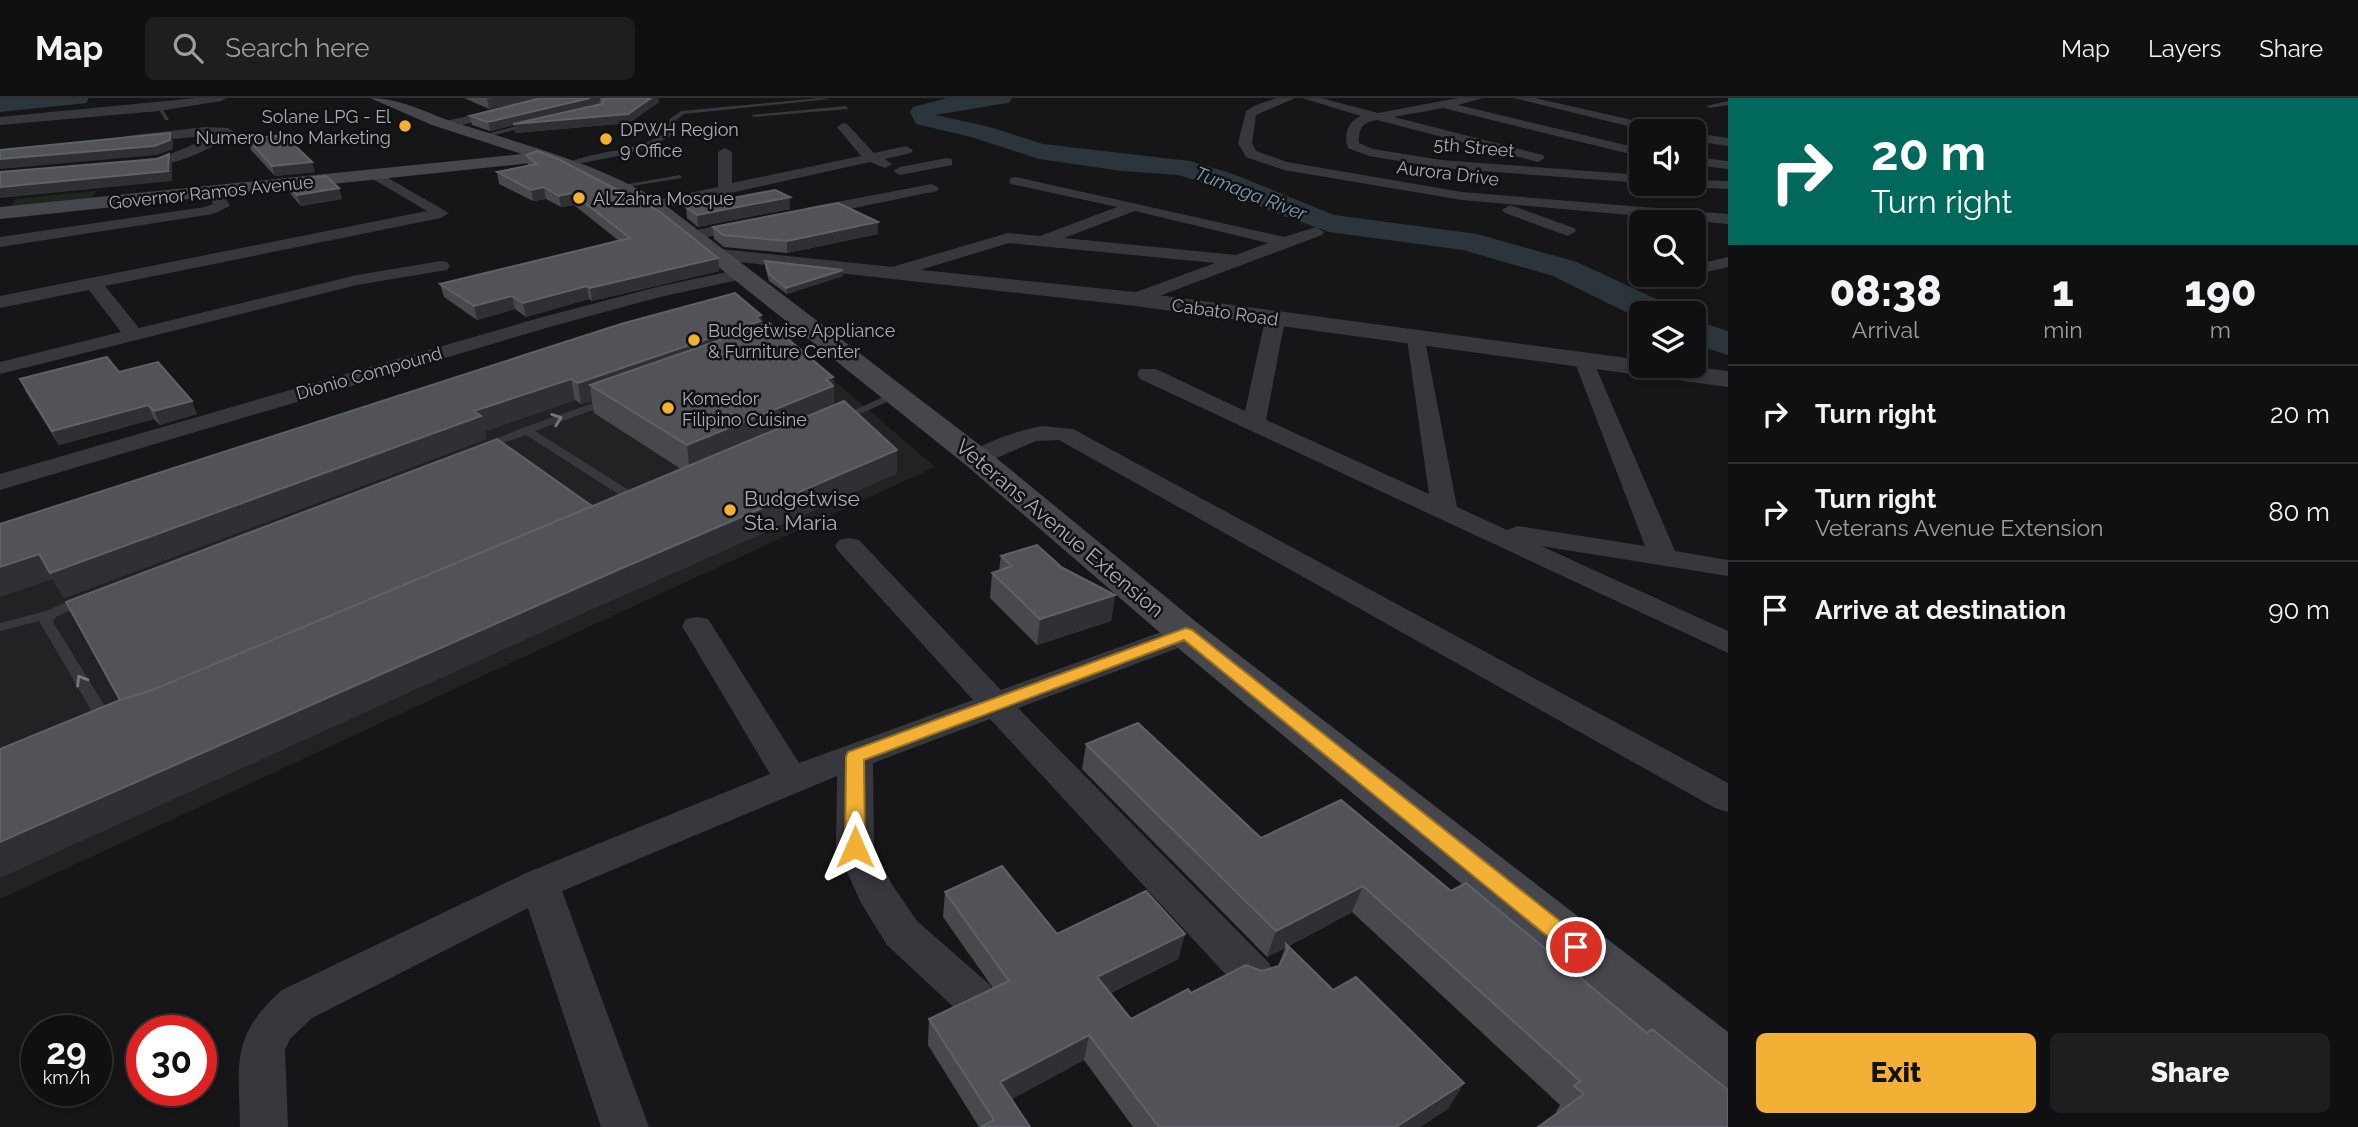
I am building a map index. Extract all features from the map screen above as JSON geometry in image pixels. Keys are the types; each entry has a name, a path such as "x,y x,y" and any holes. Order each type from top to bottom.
{"main road":[{"name":"Veterans Avenue Extension","path":"377,98 482,136 551,148 653,205 978,459 1186,634 1728,1068"},
{"name":"Governor Ramos Avenue","path":"0,213 376,175 551,148"}],"street":[{"path":"0,121 159,107 221,98"},
{"path":"446,125 564,98"},
{"name":"Aurora Drive","path":"1289,98 1260,107 1250,114 1245,143 1251,155 1284,166 1374,184 1462,196 1728,219"},
{"path":"1308,98 1607,176 1619,208"},
{"path":"1414,98 1629,150"},
{"path":"1378,115 1477,98"},
{"path":"1520,98 1629,123"},
{"name":"5th Street","path":"1378,115 1362,119 1354,125 1351,135 1356,149 1440,164 1629,178"},
{"path":"118,166 169,160 223,137 228,132 118,135 143,126"},
{"path":"843,127 869,156 900,172 947,162"},
{"path":"1706,139 1728,142"},
{"path":"653,205 906,150"},
{"path":"725,152 725,189"},
{"path":"1706,162 1728,165"},
{"name":"Dionio Compound","path":"0,482 657,292 780,218 932,188 900,172"},
{"path":"0,302 441,213 376,175"},
{"path":"1016,181 1285,242"},
{"path":"1706,184 1728,185"},
{"path":"0,242 208,211 222,206 215,192"},
{"path":"1462,196 1568,230"},
{"path":"1045,240 1134,206"},
{"path":"1135,299 1316,232"},
{"path":"891,273 997,240 1045,240 1236,260"},
{"name":"Cabato Road","path":"718,254 1135,299 1728,379"},
{"path":"1706,267 1728,262"},
{"path":"0,368 346,282 441,266"},
{"path":"93,284 134,335"},
{"path":"1254,423 1275,320"},
{"path":"1418,339 1444,510"},
{"path":"1584,360 1662,556"},
{"path":"1148,374 1728,643"},
{"path":"978,459 1030,434 1044,431 1065,434 1728,799"},
{"path":"1485,528 1728,568"},
{"path":"849,546 1254,976"},
{"path":"697,626 791,780"},
{"path":"264,1127 262,1050 274,1025 297,1004 540,884 791,780 1186,634"},
{"path":"855,757 855,847 875,892 902,933 975,999"},
{"path":"540,884 625,1127"}],"lane":[{"path":"551,148 657,139 672,130 672,121 676,116 687,111 827,99"},
{"path":"1709,106 1728,103"},
{"path":"159,107 167,120"},
{"path":"739,116 846,108"},
{"path":"672,121 699,119"},
{"path":"621,186 680,177"},
{"path":"760,347 812,329"},
{"path":"475,450 630,393"},
{"path":"819,428 894,395"},
{"path":"526,430 643,504"},
{"path":"0,627 51,614 90,597"},
{"path":"51,614 47,622 104,718 127,721"}],"shaded area":[{"path":"96,191 92,199 11,207 16,199"},
{"path":"744,303 935,467 0,899 0,546"}],"building":[{"path":"541,98 590,98 488,122 470,116"},
{"path":"602,98 651,98 628,114 513,124 602,104"},
{"path":"170,133 170,140 154,146 0,159 0,150"},
{"path":"284,135 312,162 272,166 248,139"},
{"path":"537,151 556,158 659,211 718,258 590,288 587,286 523,303 512,296 474,306 440,284 630,238 572,193 559,196 544,187 531,190 497,172 537,164 526,155"},
{"path":"169,154 168,171 0,187 0,172 157,159"},
{"path":"326,176 339,188 297,195 284,180"},
{"path":"775,190 790,197 697,215 686,207"},
{"path":"838,203 878,222 787,241 723,235 713,227"},
{"path":"765,261 843,270 786,288 769,274"},
{"path":"735,293 761,315 756,317 760,321 578,383 571,379 474,411 481,416 50,573 39,554 0,567 0,524 621,324"},
{"path":"769,323 833,377 826,379 833,386 687,445 590,385"},
{"path":"107,357 119,372 158,362 192,401 154,411 148,405 52,431 20,379"},
{"path":"844,401 897,450 0,842 0,749 120,700 150,691"},
{"path":"497,439 592,506 150,691 120,700 66,602"},
{"path":"1037,545 1057,565 1115,595 1040,619 992,573 1012,566 1001,556"},
{"path":"1138,723 1261,838 1341,800 1451,891 1466,883 1647,1033 1652,1029 1728,1090 1728,1127 1538,1127 1584,1094 1574,1086 1580,1081 1363,886 1276,931 1086,744"},
{"path":"1002,866 1057,934 1146,891 1185,934 1097,977 1131,1019 1188,989 1191,993 1246,965 1262,971 1279,966 1287,951 1286,944 1333,990 1356,977 1464,1083 1396,1127 1159,1127 1089,1035 1000,1082 1030,1127 981,1127 994,1120 929,1019 1009,981 945,892"}],"waterway":[{"name":"Tumaga River","path":"0,105 78,98"},
{"name":"Tumaga River","path":"1001,98 943,105 921,112 924,119 978,131 1039,151 1122,163 1181,167 1223,180 1329,223 1466,241 1565,269 1631,301"},
{"name":"Tumaga River","path":"1706,336 1728,344"}],"place":[{"name":"Solane LPG - El Numero Uno Marketing","path":"405,126"},
{"name":"DPWH Region 9 Office","path":"606,139"},
{"name":"Al Zahra Mosque","path":"579,198"},
{"name":"Budgetwise Appliance & Furniture Center","path":"694,340"},
{"name":"Komedor Filipino Cuisine","path":"668,408"},
{"name":"Budgetwise Sta. Maria","path":"730,510"}],"route":[{"path":"855,847 855,757 1186,634 1576,947"}]}
